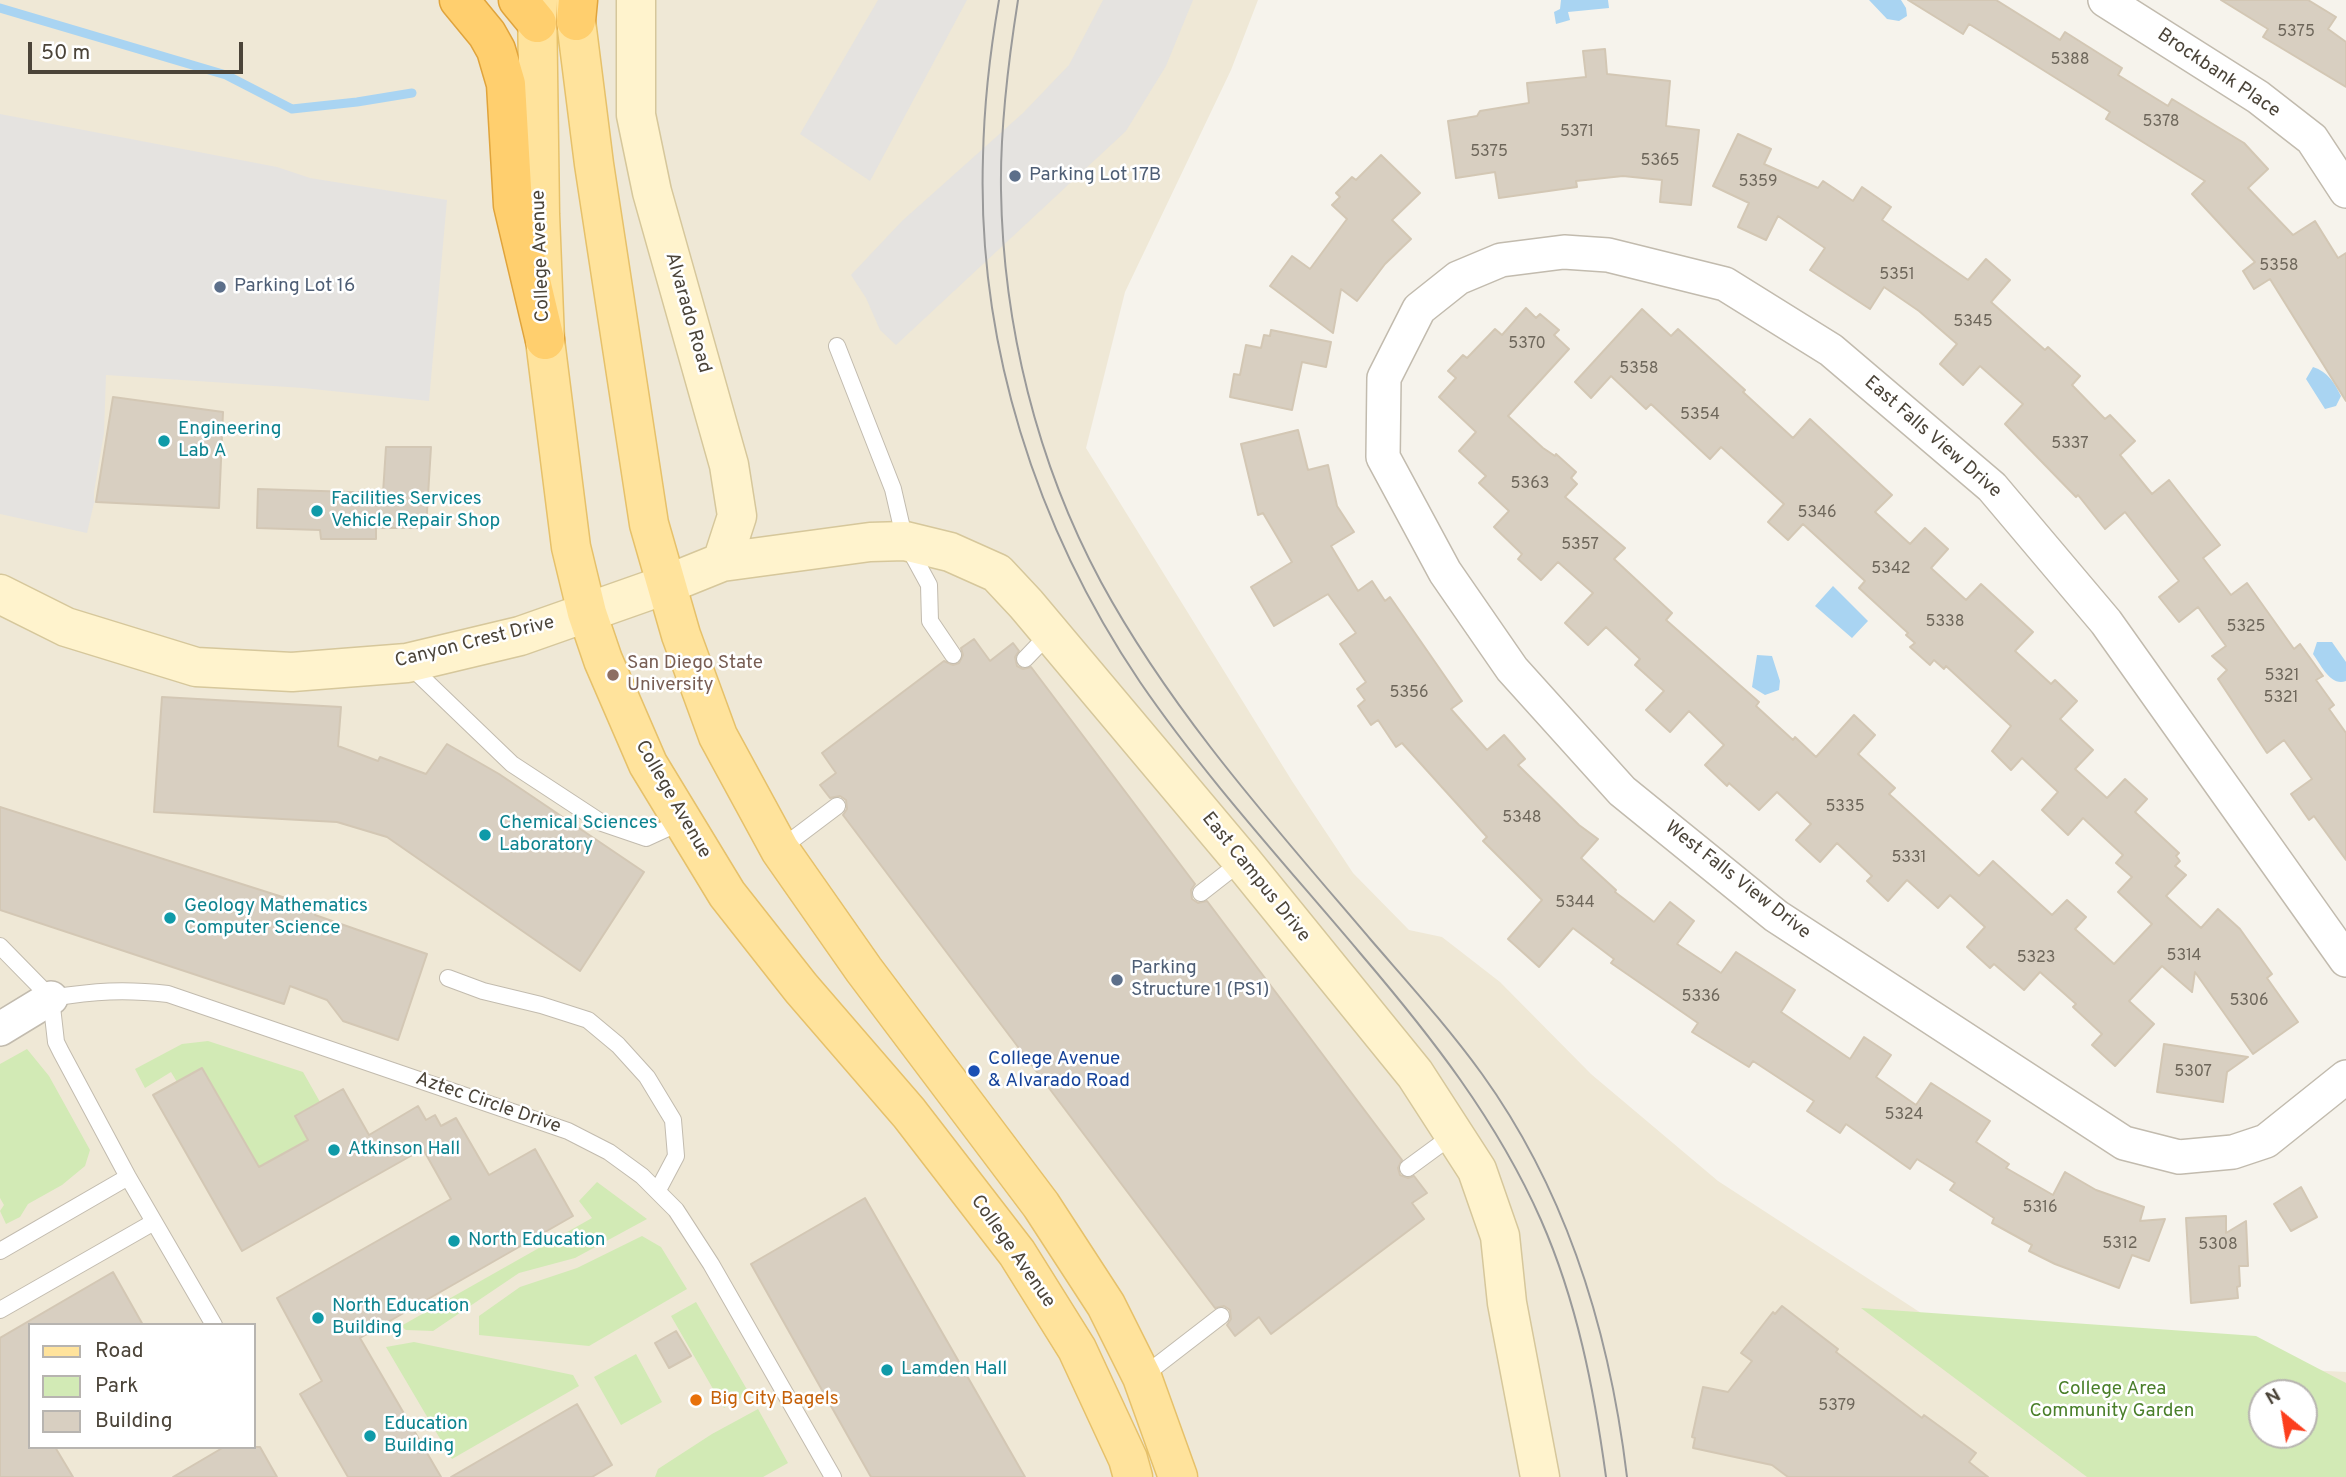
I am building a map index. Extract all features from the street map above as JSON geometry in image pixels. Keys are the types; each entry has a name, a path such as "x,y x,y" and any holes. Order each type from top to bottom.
{"highway":[{"path":"459,0 488,34 496,50 506,84 513,205 545,340"}],"main road":[{"path":"576,7 594,163 649,524 665,585 718,736 780,849 864,970 1041,1205 1106,1306 1142,1377 1178,1477"},
{"name":"College Avenue","path":"530,8 545,340 571,547 587,613 603,660 648,764 727,894 801,988 909,1113 1017,1253 1077,1349 1128,1459 1133,1477"}],"street":[{"name":"Alvarado Road","path":"636,0 636,115 652,192 729,465 737,516 722,562"},
{"name":"Brockbank Place","path":"2105,0 2258,97 2312,139 2346,191"},
{"name":"East Falls View Drive","path":"1419,309 1458,278 1501,260 1564,252 1608,255 1725,284 1831,350 2001,497 2106,622 2342,947"},
{"name":"West Falls View Drive","path":"1419,309 1384,378 1383,457 1446,572 1512,669 1622,791 1776,916 2124,1143 2179,1157 2233,1152 2266,1141 2346,1077"},
{"name":"East Campus Drive","path":"722,562 870,542 905,541 950,552 997,573 1038,646 1242,861 1415,1074 1476,1170 1500,1236 1507,1303 1540,1477"},
{"path":"665,585 722,562"},
{"name":"Canyon Crest Drive","path":"0,593 66,626 196,667 292,672 407,663 520,636 665,585"},
{"path":"0,1029 51,999"}],"lane":[{"path":"837,346 893,489 905,541 929,585 930,621 953,655"},
{"path":"407,663 512,764 602,823 646,838 683,821"},
{"path":"780,849 837,806"},
{"path":"1202,893 1242,861"},
{"path":"0,946 51,999 56,1042 128,1177 213,1323"},
{"path":"448,978 588,1020 618,1045 647,1077 673,1121 676,1156 658,1190"},
{"name":"Aztec Circle Drive","path":"51,999 93,991 127,989 168,994 568,1131 609,1152 658,1190 676,1210 708,1258 833,1477"},
{"path":"1408,1168 1453,1135"},
{"path":"0,1251 128,1177"},
{"path":"0,1310 154,1222"},
{"path":"1142,1377 1221,1316"}],"shaded area":[{"name":"San Diego State University","path":"0,0 1258,0 1231,70 1125,292 1086,448 1292,781 1353,873 1409,930 1442,937 1500,982 1591,1074 1718,1181 1938,1324 2114,1360 2346,1372 2346,1477 0,1477"},
{"path":"878,0 967,0 870,181 800,134"},
{"name":"Parking Lot 17B","path":"1103,0 1193,0 1166,66 1126,131 896,345 880,330 866,298 851,275 902,221 1023,113 1069,65"},
{"name":"Parking Lot 16","path":"0,114 277,167 310,178 447,200 429,401 303,388 106,375 104,433 94,492 96,502 87,533 0,514"}],"green space":[{"path":"208,1041 303,1072 320,1102 295,1116 308,1140 273,1160 265,1179 202,1068 177,1082 171,1072 145,1088 135,1069 182,1044"},
{"path":"27,1049 49,1076 90,1150 85,1166 62,1185 28,1204 20,1217 6,1224 0,1211 4,1205 0,1198 0,1064"},
{"path":"597,1182 647,1219 575,1258 519,1273 433,1331 406,1330 401,1326 592,1218 579,1201"},
{"path":"642,1236 661,1247 687,1289 589,1346 479,1335 479,1316 520,1287 577,1268"},
{"path":"696,1302 749,1393 724,1408 671,1316"},
{"name":"College Area Community Garden","path":"1861,1308 2256,1336 2346,1383 2346,1477 2087,1477"},
{"path":"414,1342 573,1375 579,1386 452,1459 386,1347"},
{"path":"636,1354 662,1402 621,1425 594,1377"},
{"path":"758,1409 788,1463 763,1477 655,1477 658,1469 712,1434"}],"water":[{"path":"1561,0 1608,0 1609,8 1568,12 1570,20 1556,24 1554,12 1560,9"},
{"path":"1869,0 1901,0 1907,16 1899,21 1887,19"},
{"path":"2313,367 2327,375 2336,386 2341,396 2336,406 2325,409 2306,379"},
{"path":"1833,586 1868,621 1852,638 1815,606"},
{"path":"2317,642 2332,642 2346,662 2346,681 2336,681 2323,669 2313,654"},
{"path":"1757,655 1772,656 1780,681 1779,690 1765,695 1752,687"}],"building":[{"path":"1908,0 1996,0 2060,40 2065,32 2122,68 2118,75 2168,106 2172,99 2244,143 2268,169 2248,188 2293,235 2315,221 2338,258 2346,253 2346,401 2270,279 2254,289 2243,271 2255,262 2192,194 2205,181 2106,119 2110,112 1969,24 1963,34"},
{"path":"2221,0 2308,0 2336,17 2328,29 2346,42 2346,87 2263,37 2268,29"},
{"path":"1605,49 1607,74 1670,81 1666,126 1699,130 1691,205 1660,202 1662,180 1623,176 1576,181 1577,187 1499,198 1495,172 1456,178 1448,121 1477,116 1480,111 1529,103 1527,83 1586,77 1583,51"},
{"path":"1738,134 1771,149 1764,164 1818,188 1823,181 1853,201 1862,187 1891,207 1882,220 1968,280 1986,259 2010,280 1991,302 2045,350 2048,347 2080,376 2072,385 2105,419 2110,415 2135,441 2120,455 2152,494 2169,480 2220,545 2203,558 2231,595 2247,583 2294,649 2300,644 2323,676 2316,680 2334,705 2329,709 2346,733 2346,860 2314,816 2309,820 2291,794 2312,779 2284,740 2267,753 2218,679 2227,670 2212,656 2226,646 2198,607 2179,622 2159,597 2179,581 2125,512 2105,529 2078,495 2076,497 2005,424 2023,404 1980,366 1963,385 1940,364 1957,344 1919,311 1884,287 1870,309 1810,270 1825,248 1778,216 1766,240 1738,227 1749,203 1713,186"},
{"path":"1381,155 1420,193 1392,220 1411,239 1385,264 1357,301 1341,289 1333,333 1270,286 1292,256 1310,269 1347,219 1332,205 1340,197 1336,193 1352,177 1356,180"},
{"path":"1526,308 1536,318 1540,314 1559,330 1554,335 1569,349 1508,416 1543,448 1555,456 1556,454 1576,472 1571,478 1577,484 1565,497 1625,548 1614,559 1672,613 1666,620 1759,702 1756,706 1816,757 1854,715 1875,735 1858,754 1895,788 1889,794 1979,876 1993,861 2052,915 2067,900 2086,917 2075,929 2114,964 2152,924 2118,892 2132,877 2116,863 2123,855 2083,818 2068,835 2042,810 2058,792 2022,758 2011,770 1992,751 2011,726 1946,666 1944,669 1934,660 1930,665 1910,647 1915,643 1906,635 1908,633 1859,588 1865,581 1803,524 1788,540 1768,522 1784,504 1721,447 1710,459 1651,404 1646,409 1611,376 1591,398 1575,382 1642,309 1671,336 1678,329 1793,438 1810,419 1892,495 1875,512 1910,544 1925,528 1948,549 1931,568 1966,600 1981,584 2033,632 2015,651 2051,684 2055,680 2077,701 2060,719 2093,750 2075,769 2107,798 2125,779 2147,799 2135,812 2179,853 2176,856 2180,861 2175,866 2186,875 2166,896 2201,928 2218,909 2240,929 2272,974 2267,978 2298,1022 2253,1054 2195,972 2192,992 2162,966 2129,1001 2154,1024 2115,1066 2092,1045 2102,1034 2073,1007 2076,1004 2040,972 2024,990 1994,964 1990,968 1967,947 1985,927 1950,895 1938,908 1907,880 1888,901 1867,881 1872,876 1837,843 1820,862 1796,840 1811,824 1777,792 1759,810 1729,783 1727,786 1705,765 1724,745 1689,711 1670,732 1646,710 1664,691 1635,665 1640,659 1606,627 1588,645 1565,623 1593,593 1558,562 1541,580 1518,559 1522,554 1494,527 1509,511 1479,483 1486,476 1459,451 1476,432 1439,397 1456,378 1448,371 1463,355 1467,358 1495,329 1502,335"},
{"path":"1271,330 1331,342 1326,367 1302,362 1292,410 1230,397 1234,374 1240,375 1246,345 1261,348 1264,335 1270,336"},
{"name":"Engineering Lab A","path":"113,397 223,412 219,508 96,502"},
{"path":"1298,430 1308,470 1328,465 1337,506 1354,532 1331,546 1358,591 1372,581 1385,601 1390,597 1462,701 1451,709 1487,750 1504,735 1525,759 1518,765 1579,825 1598,839 1581,858 1616,890 1615,892 1654,922 1670,902 1694,921 1677,944 1721,973 1736,952 1795,990 1781,1012 1850,1059 1864,1037 1891,1055 1876,1077 1916,1105 1931,1083 1990,1121 1976,1142 2009,1164 2006,1168 2053,1195 2065,1172 2096,1190 2144,1207 2140,1221 2165,1219 2149,1261 2132,1255 2119,1288 2055,1264 2029,1251 2032,1245 1992,1223 1994,1218 1950,1190 1955,1183 1917,1159 1910,1169 1846,1124 1840,1133 1807,1111 1814,1101 1753,1061 1749,1067 1692,1032 1698,1023 1611,963 1614,959 1573,928 1539,967 1508,939 1542,900 1483,841 1487,837 1402,743 1396,747 1378,720 1371,725 1358,706 1365,700 1357,689 1366,682 1340,644 1356,633 1328,594 1274,626 1251,587 1292,562 1263,513 1258,515 1241,444"},
{"path":"386,447 431,447 426,528 376,528 376,539 321,539 320,530 257,528 258,489 383,493"},
{"name":"Parking Structure 1 (PS1)","path":"974,639 990,661 1013,643 1019,651 1015,657 1017,666 1023,669 1031,667 1195,884 1191,890 1192,899 1198,903 1207,901 1402,1160 1398,1168 1400,1175 1408,1178 1414,1176 1427,1193 1412,1203 1424,1219 1271,1334 1259,1317 1235,1336 1227,1325 1231,1319 1230,1310 1224,1306 1215,1308 843,815 847,809 846,800 840,796 830,798 820,785 836,773 822,753 944,661 953,665 959,663 963,655 961,648"},
{"name":"Chemical Sciences Laboratory","path":"162,697 341,707 338,746 378,761 380,757 426,774 447,744 499,774 644,872 580,971 387,837 337,822 154,812"},
{"name":"Geology Mathematics Computer Science","path":"0,807 317,908 315,915 427,954 398,1040 343,1021 327,1000 290,986 284,1004 0,910"},
{"path":"2164,1044 2248,1057 2227,1072 2223,1102 2157,1092"},
{"path":"202,1068 259,1167 308,1140 295,1116 343,1089 369,1135 418,1106 426,1120 435,1115 441,1126 456,1118 489,1175 535,1149 573,1216 360,1338 441,1477 348,1477 300,1394 322,1381 277,1298 451,1199 423,1149 242,1251 153,1095"},
{"path":"2301,1187 2317,1217 2291,1231 2274,1204"},
{"name":"Lamden Hall","path":"865,1198 1025,1477 871,1477 751,1264"},
{"path":"2226,1216 2226,1233 2246,1221 2248,1266 2239,1266 2238,1298 2191,1303 2186,1218"},
{"path":"113,1272 142,1323 28,1323 28,1449 56,1449 73,1477 0,1477 0,1338"},
{"path":"1782,1306 1838,1349 1836,1352 1922,1418 1924,1415 1976,1453 1969,1462 1988,1477 1788,1477 1772,1465 1693,1448 1695,1438 1692,1437 1703,1387 1728,1392 1752,1361 1741,1353 1773,1312 1775,1314"},
{"path":"676,1331 691,1356 669,1368 655,1343"},
{"name":"Education Building","path":"577,1404 612,1465 592,1477 451,1477"},
{"path":"260,1447 277,1477 173,1477 221,1449"}],"waterway":[{"path":"0,8 226,75 292,109 412,93"}],"tram line":[{"path":"999,0 990,59 983,157 984,227 990,296 1020,432 1043,497 1071,561 1103,623 1140,682 1218,786 1412,1015 1483,1113 1504,1148 1541,1220 1565,1282 1590,1379 1606,1477"},
{"path":"1018,0 1002,143 1003,241 1008,291 1028,392 1042,441 1078,537 1129,630 1192,723 1262,811 1456,1039 1512,1119 1561,1216 1580,1266 1609,1371 1627,1477"}],"place":[{"name":"Parking Lot 17B","path":"1015,176"},
{"name":"Parking Lot 16","path":"220,287"},
{"name":"Engineering Lab A","path":"164,441"},
{"name":"Facilities Services Vehicle Repair Shop","path":"317,511"},
{"name":"San Diego State University","path":"613,675"},
{"name":"Chemical Sciences Laboratory","path":"485,835"},
{"name":"Geology Mathematics Computer Science","path":"170,918"},
{"name":"Parking Structure 1 (PS1)","path":"1117,980"},
{"name":"College Avenue & Alvarado Road","path":"974,1071"},
{"name":"Atkinson Hall","path":"334,1150"},
{"name":"North Education","path":"454,1241"},
{"name":"North Education Building","path":"318,1318"},
{"name":"Lamden Hall","path":"887,1370"},
{"name":"Big City Bagels","path":"696,1400"},
{"name":"Education Building","path":"370,1436"}]}
